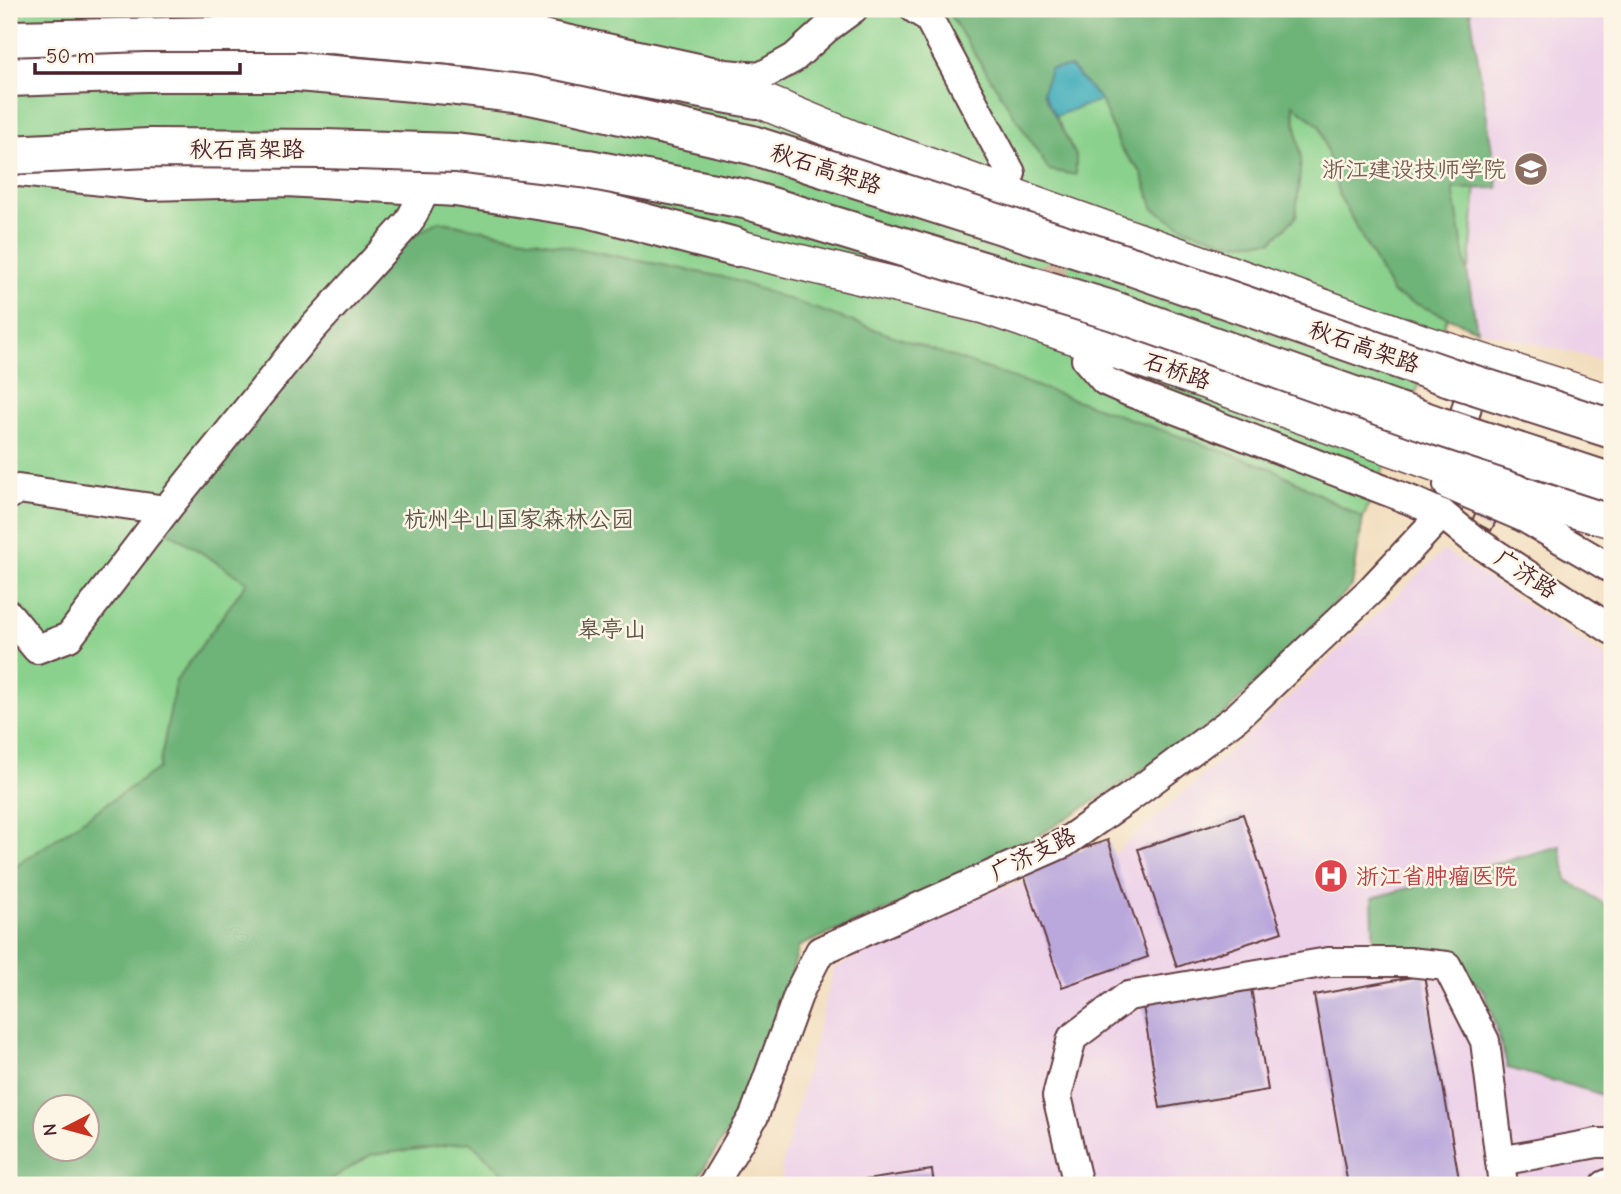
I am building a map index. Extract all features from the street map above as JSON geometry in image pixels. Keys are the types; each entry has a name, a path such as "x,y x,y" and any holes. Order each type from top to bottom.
{"highway":[{"path":"9,40 332,34 472,47 757,99"},
{"name":"秋石高架路","path":"9,78 146,72 298,72 448,85 530,95 586,107 752,145 1134,267 1450,377 1612,429"},
{"name":"秋石高架路","path":"9,155 149,148 456,153 587,169 745,199 1114,311 1438,426 1612,483"},
{"path":"9,166 149,181 287,177 456,187 587,208 735,247"}],"main road":[{"path":"757,99 867,143 1421,342 1612,403"},
{"name":"石桥路","path":"735,247 984,306 1205,381 1450,477 1612,520"}],"street":[{"path":"283,9 510,27 725,74 760,77 794,58 853,9"},
{"path":"915,9 928,17 1011,173"},
{"path":"9,615 37,649 69,637 166,510 312,329 409,222 429,185"},
{"name":"广济路","path":"1086,359 1105,381 1130,392 1442,514 1474,540 1612,630"},
{"path":"1442,514 1478,361"},
{"path":"1450,477 1612,569"},
{"path":"9,495 18,489 166,510"},
{"name":"广济支路","path":"720,1181 754,1116 800,990 820,951 1064,843 1130,797 1237,717 1371,590 1442,514"},
{"path":"1078,1185 1057,1096 1072,1038 1128,996 1328,962 1409,962 1447,966 1485,1041 1502,1173 1597,1143 1612,1143"},
{"path":"1605,1185 1612,1182"}],"shaded area":[{"name":"浙江建设技师学院","path":"1422,9 1612,9 1612,362 1477,330"},
{"name":"浙江省肿瘤医院","path":"1444,550 1612,661 1612,1185 784,1185 781,1169 834,968 993,890 1105,862 1267,718"}],"green space":[{"name":"杭州半山国家森林公园","path":"9,9 1450,9 1483,87 1470,264 1363,518 1352,586 1048,830 963,879 799,946 762,1080 694,1183 9,1185"},
{"path":"946,9 1470,9 1498,188 1453,189 1477,330 1393,294 1339,195 1320,126 1293,105 1301,159 1296,217 1272,241 1232,243 1188,230 1154,209 1141,172 1121,149 1101,100 1070,67 1043,92 1076,156 1076,175 1049,170"},
{"name":"皋亭山","path":"438,221 728,278 1273,469 1363,518 1352,586 1212,727 1048,830 963,879 799,946 762,1080 694,1183 516,1185 470,1142 371,1155 321,1185 9,1185 9,871 159,768 176,681 247,582 149,519 348,276"},
{"path":"1560,846 1567,880 1612,909 1612,1100 1594,1092 1508,1068 1485,992 1442,950 1374,953 1372,898"}],"water":[{"path":"1070,67 1101,100 1055,116 1043,92 1050,69"}],"building":[{"path":"1479,504 1499,515 1491,531 1472,521"},
{"path":"1243,814 1282,932 1177,967 1138,849"},
{"path":"1108,840 1148,957 1062,987 1022,869"},
{"path":"1424,975 1460,1185 1348,1185 1314,995"},
{"path":"1250,982 1268,1090 1160,1108 1142,1000"},
{"path":"932,1170 934,1185 839,1185 839,1184"}],"tunnel":[{"path":"1032,225 1065,307"}],"place":[{"name":"浙江建设技师学院","path":"1531,169"},
{"name":"浙江省肿瘤医院","path":"1331,876"}]}
